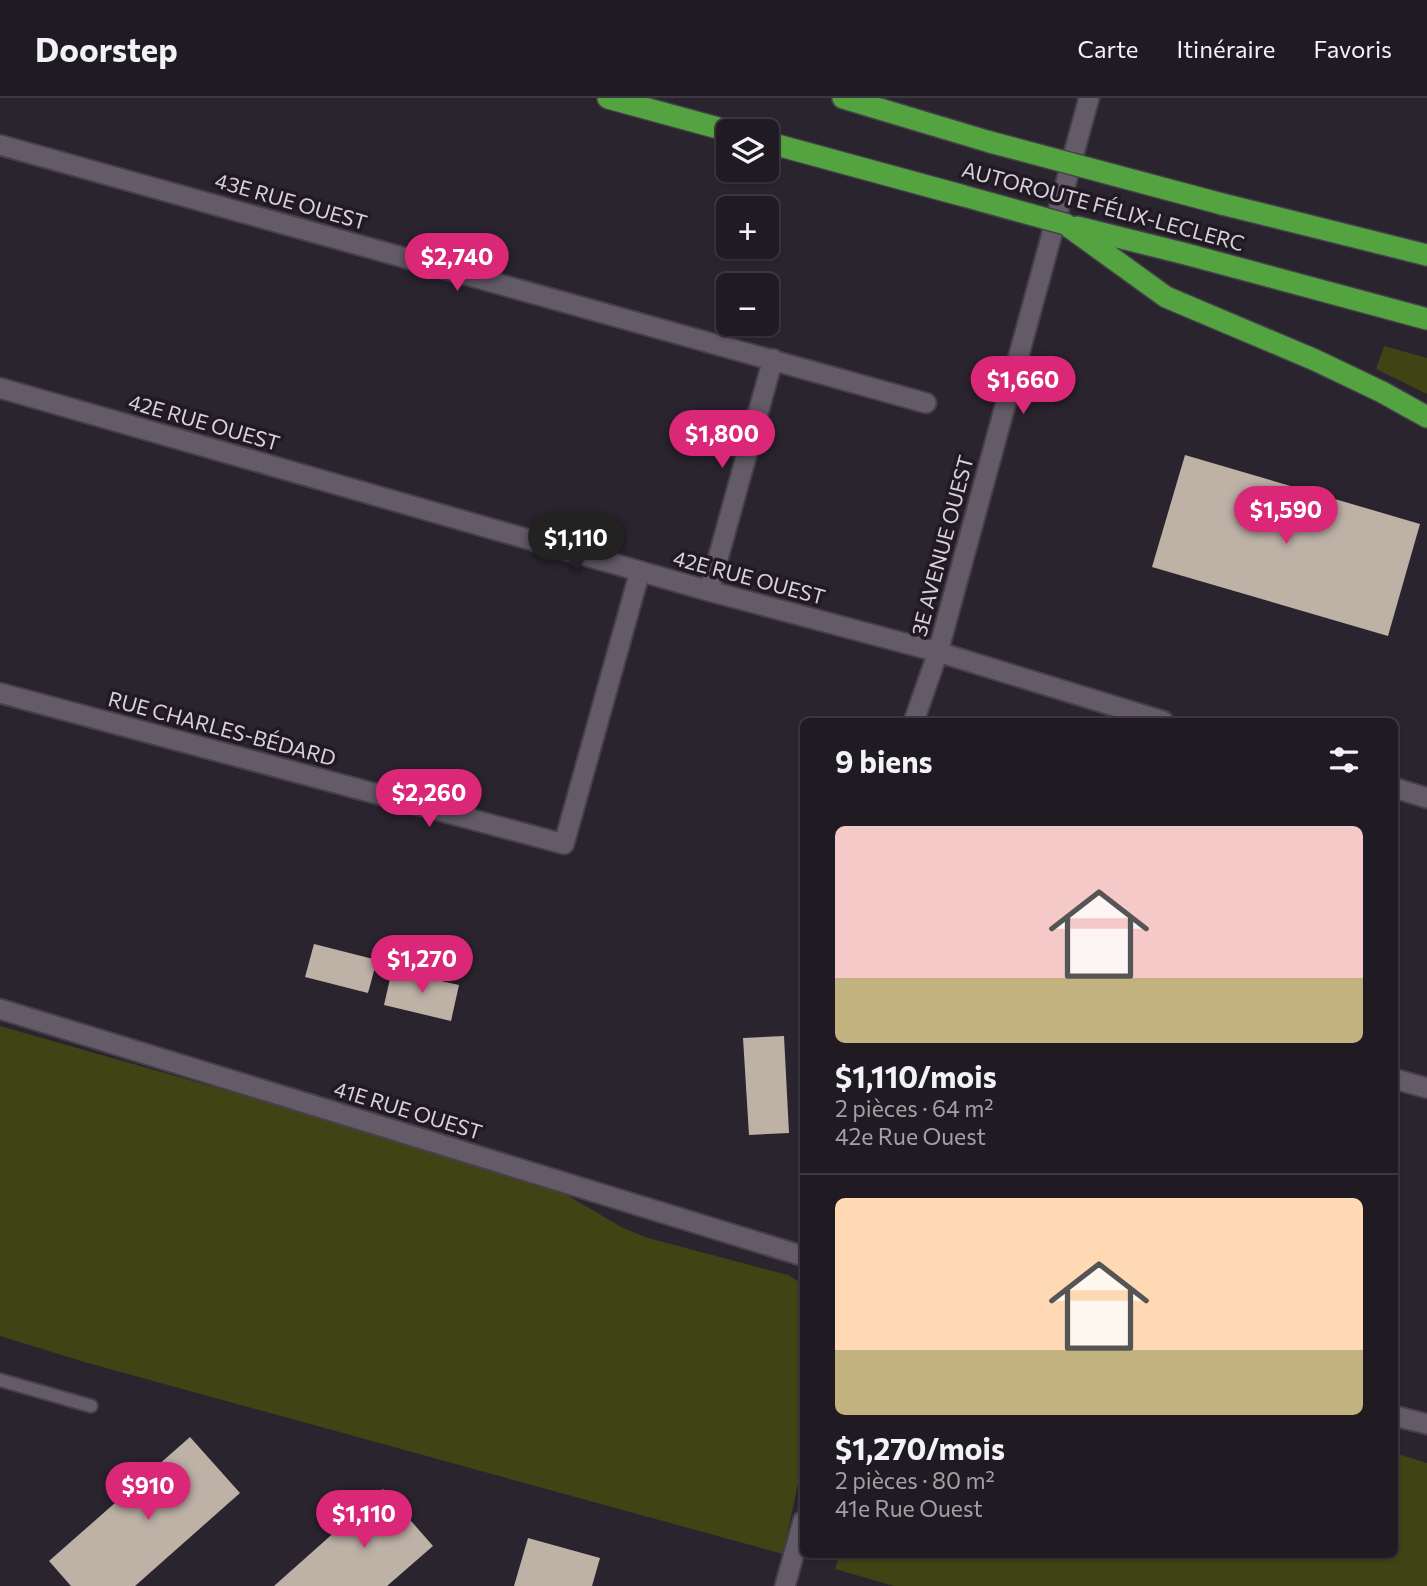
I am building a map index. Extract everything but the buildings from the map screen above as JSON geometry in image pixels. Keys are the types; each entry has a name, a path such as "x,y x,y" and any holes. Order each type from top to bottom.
{"highway":[{"path":"608,98 716,127"},
{"name":"AUTOROUTE FÉLIX-LECLERC","path":"843,98 990,142 1427,255"},
{"name":"AUTOROUTE FÉLIX-LECLERC","path":"779,146 1427,319"},
{"path":"1065,224 1166,297 1315,360 1427,417"}],"street":[{"name":"3E AVENUE OUEST","path":"915,718 937,652 1089,98"},
{"name":"43E RUE OUEST","path":"0,145 926,402"},
{"path":"709,591 773,359"},
{"name":"42E RUE OUEST","path":"0,388 709,591 937,652 1153,718"},
{"name":"RUE CHARLES-BÉDARD","path":"0,693 564,844 640,571"},
{"path":"1398,789 1427,797"},
{"name":"41E RUE OUEST","path":"0,1009 800,1255"},
{"path":"1398,1080 1427,1088"},
{"path":"1398,1417 1427,1424"},
{"path":"785,1586 800,1532"}],"lane":[{"path":"0,1380 91,1406"}],"green space":[{"path":"1384,346 1427,358 1427,394 1376,369"},
{"path":"0,1026 543,1181 623,1228 648,1238 788,1275 800,1283 800,1474 783,1554 88,1363 0,1336"},
{"path":"1398,1454 1427,1463 1427,1586 894,1586 835,1569 839,1558 1398,1558"}]}
